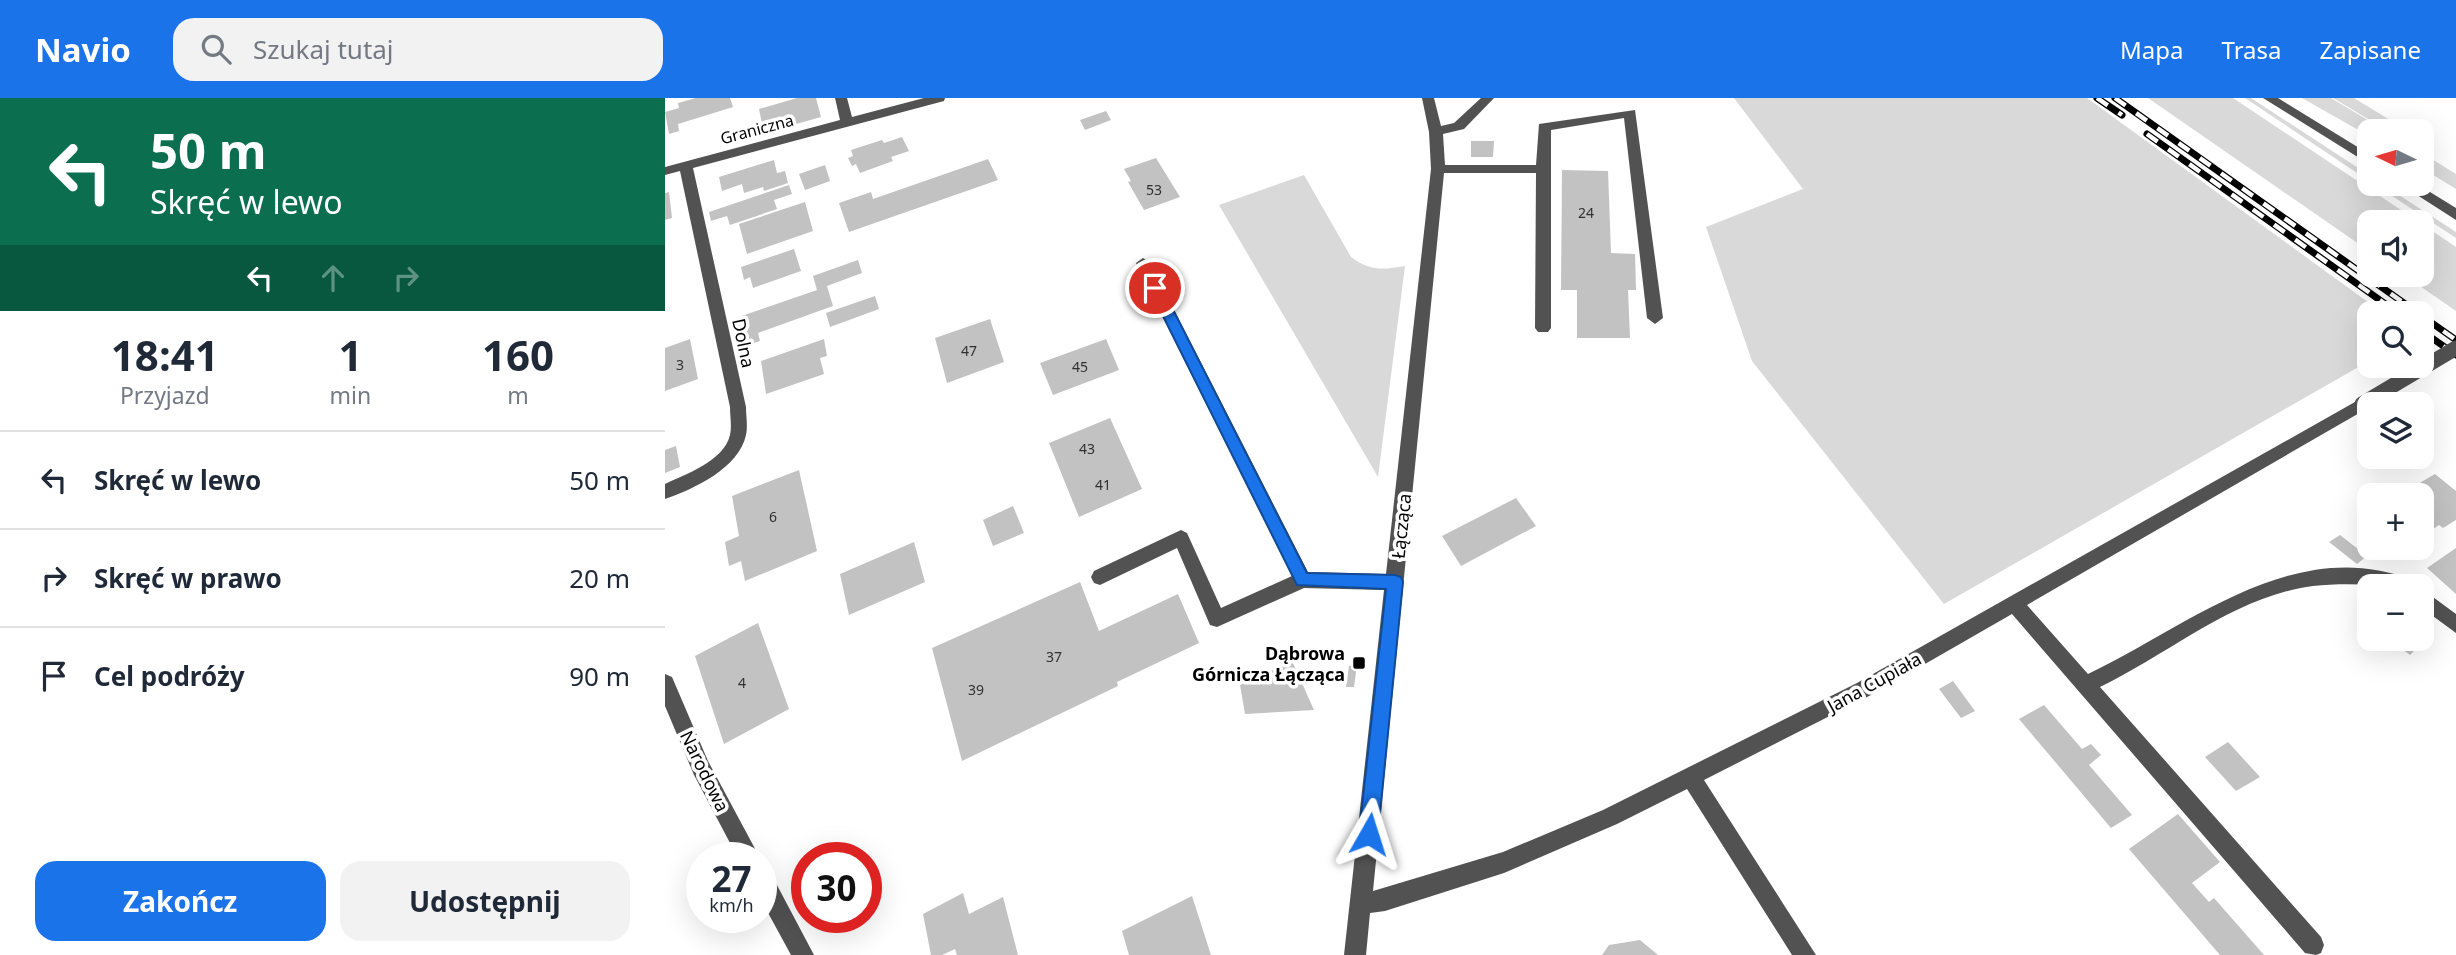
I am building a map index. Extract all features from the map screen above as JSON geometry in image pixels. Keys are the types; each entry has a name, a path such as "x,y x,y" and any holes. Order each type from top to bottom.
{"street":[{"path":"841,98 847,123"},
{"name":"Graniczna","path":"665,171 939,98"},
{"name":"Łącząca","path":"1355,955 1438,169 1436,132 1428,98"},
{"path":"1436,132 1459,126 1488,98"},
{"path":"2269,98 2357,153"},
{"path":"1543,328 1544,127 1630,113 1655,318"},
{"name":"Dolna","path":"665,492 717,464 732,448 738,435 739,407 686,166"},
{"path":"1438,169 1543,169"},
{"path":"2426,196 2456,215"},
{"path":"1143,263 1303,580"},
{"name":"Jana Cupiała","path":"1361,903 1385,900 1504,862 1610,817 1864,689 2456,348"},
{"path":"1100,577 1181,538 1217,619 1303,580 1395,582"},
{"path":"2087,684 2122,668 2238,601 2276,585 2307,578 2357,577"},
{"path":"2014,603 2313,945"},
{"path":"2434,607 2456,625"},
{"name":"Narodowa","path":"665,683 701,768 741,842"},
{"path":"1690,776 1805,955"},
{"path":"777,907 803,955"}],"shaded area":[{"path":"1734,98 2087,98 2366,301 2357,301 2357,368 1944,604 1752,361 1706,227 1803,189"},
{"path":"2148,98 2233,98 2357,181 2357,196 2380,196 2401,210 2357,210 2357,243"},
{"path":"2245,98 2251,98 2357,167 2357,173"},
{"path":"2302,98 2331,98 2366,119 2357,119 2357,129"},
{"path":"2333,98 2354,98 2388,119 2368,119"},
{"path":"2434,160 2456,174 2456,189 2434,175"},
{"path":"1304,175 1351,257 1376,268 1405,266 1378,477 1219,205"},
{"path":"2392,196 2400,196 2422,210 2413,210"},
{"path":"2434,218 2456,232 2456,238 2434,224"},
{"path":"2434,232 2456,247 2456,311 2421,287 2434,287"}],"building":[{"path":"696,98 730,98 733,107 678,124 679,131 669,134 665,112 679,108 678,103"},
{"path":"797,98 816,98 821,117 764,133 759,109"},
{"path":"1106,111 1111,120 1085,130 1080,120"},
{"path":"902,137 909,151 891,157 893,161 860,173 856,164 852,166 848,158 853,156 851,150"},
{"path":"1471,141 1494,141 1493,157 1471,157"},
{"path":"1156,158 1180,197 1144,210 1128,182 1131,181 1124,169"},
{"path":"988,159 998,180 849,232 839,203 871,192 873,199"},
{"path":"774,160 777,173 785,171 788,183 764,191 763,187 744,193 742,184 722,191 719,177"},
{"path":"825,165 830,181 805,190 799,174"},
{"path":"1562,170 1608,171 1611,253 1635,254 1636,290 1628,290 1630,338 1577,338 1577,290 1561,290"},
{"path":"789,185 792,194 774,200 777,209 730,225 727,216 711,221 709,212"},
{"path":"669,192 672,218 665,220 665,193"},
{"path":"805,202 813,231 747,254 739,224"},
{"path":"794,249 801,271 753,288 750,277 744,280 741,267"},
{"path":"858,260 862,273 827,286 833,306 758,333 760,341 739,348 733,319 817,290 813,276"},
{"path":"875,296 879,309 830,327 826,313"},
{"path":"990,319 1004,362 947,383 935,338"},
{"path":"690,339 698,379 665,391 665,348"},
{"path":"824,339 827,356 820,358 824,374 766,394 761,361"},
{"path":"1106,339 1119,370 1053,395 1040,363"},
{"path":"1110,418 1142,489 1079,517 1049,443"},
{"path":"676,446 680,467 665,473 665,450"},
{"path":"799,470 817,551 745,581 741,561 729,566 725,542 739,536 732,496"},
{"path":"2435,474 2456,491 2456,520 2443,528 2439,525 2434,528 2434,483 2420,483"},
{"path":"1516,498 1536,526 1461,566 1442,536"},
{"path":"1013,506 1024,533 993,546 983,520"},
{"path":"2340,535 2357,548 2357,560 2362,560 2357,564 2329,542"},
{"path":"914,542 925,582 849,615 840,574"},
{"path":"2456,548 2456,594 2434,574 2427,568"},
{"path":"1080,582 1099,631 1178,594 1199,643 1117,682 1118,686 962,761 932,648"},
{"path":"758,623 789,709 724,744 695,656"},
{"path":"1292,661 1314,710 1245,714 1240,685"},
{"path":"1357,665 1354,687 1346,687 1349,666"},
{"path":"1953,681 1975,711 1961,718 1939,689"},
{"path":"2044,705 2082,749 2091,744 2101,755 2089,765 2132,815 2111,828 2019,719"},
{"path":"2228,742 2260,777 2236,791 2205,757"},
{"path":"2178,814 2220,862 2192,883 2209,902 2214,898 2264,955 2220,955 2129,849"},
{"path":"963,893 969,914 1003,897 1018,955 957,955 955,949 942,955 931,955 923,914"},
{"path":"1192,896 1211,955 1129,955 1122,931"},
{"path":"1640,940 1658,955 1602,955 1609,945"}],"railway":[{"path":"2097,98 2122,115"},
{"path":"2115,98 2401,301"},
{"path":"2147,134 2381,301"},
{"path":"2434,324 2456,340"},
{"path":"2434,339 2456,355"}],"place":[{"name":"Dąbrowa Górnicza Łącząca","path":"1359,663"}],"route":[{"path":"1155,288 1303,580 1395,582 1369,834"}]}
